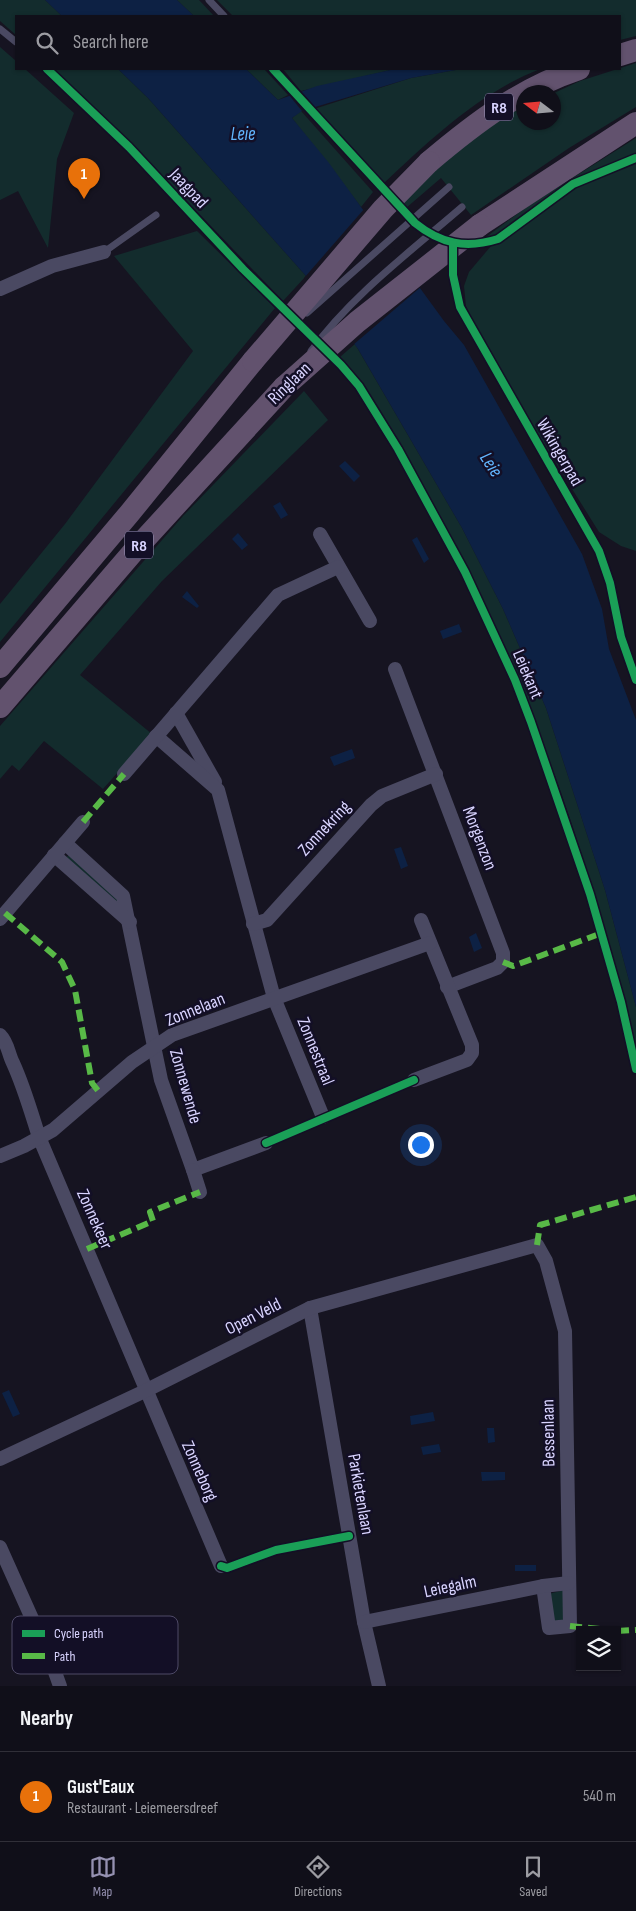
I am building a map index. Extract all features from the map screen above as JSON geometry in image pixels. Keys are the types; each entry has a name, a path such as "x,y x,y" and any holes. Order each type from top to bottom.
{"highway":[{"path":"621,56 636,50"},
{"name":"R8","path":"0,667 129,514 253,361 383,209 429,162 463,133 522,93 577,70"},
{"name":"Ringlaan","path":"0,707 139,545 284,387 358,322 480,225 636,123"}],"street":[{"path":"0,289 52,266 104,252"},
{"path":"320,534 370,621"},
{"path":"124,774 278,595 338,567"},
{"name":"Morgenzon","path":"395,670 503,953 503,962 497,968 447,987"},
{"path":"176,713 207,766 218,790 274,998"},
{"path":"156,736 218,790"},
{"name":"Zonnekring","path":"253,924 267,920 371,805 382,796 436,774"},
{"path":"0,919 83,822"},
{"name":"Zonnewende","path":"65,843 123,896 130,922 161,1080 200,1192"},
{"path":"53,857 130,922"},
{"path":"414,1080 467,1060 472,1053 472,1045 421,920"},
{"name":"Zonnelaan","path":"0,1156 53,1130 132,1062 172,1035 430,943"},
{"name":"Zonnestraal","path":"274,998 323,1117"},
{"name":"Zonnekeer","path":"0,1035 6,1040 39,1137 94,1264 145,1391"},
{"path":"0,1054 12,1062"},
{"path":"193,1170 266,1143"},
{"name":"Open Veld","path":"0,1459 145,1391 310,1308 537,1246"},
{"name":"Bessenlaan","path":"537,1246 546,1261 565,1331 570,1626 549,1628 543,1586"},
{"name":"Parkietenlaan","path":"310,1308 364,1622 379,1686"},
{"name":"Zonneborg","path":"145,1391 221,1566"},
{"path":"0,1547 31,1616"},
{"name":"Leiegalm","path":"364,1622 568,1582"},
{"path":"56,1674 60,1686"}],"lane":[{"path":"209,0 223,15"},
{"path":"0,28 15,41"},
{"name":"Jaagpad","path":"48,70 129,147 243,269 306,332"},
{"path":"274,70 414,223 438,239 453,244 484,243 498,238 573,184 636,158"},
{"path":"253,361 449,187"},
{"path":"284,387 331,325 365,291 462,207"},
{"path":"104,252 156,215"},
{"name":"Wikingerpad","path":"453,244 453,276 460,307 599,551 610,583 621,637 636,680"},
{"name":"Leiekant","path":"306,332 353,379 378,415 451,544 504,656 552,778 588,886 616,984 636,1069"}],"green space":[{"path":"0,0 45,0 61,15 15,15 15,34 0,21"},
{"path":"177,0 199,0 213,15 193,15"},
{"path":"217,0 636,0 636,36 621,40 621,15 232,15"},
{"path":"0,47 15,60 15,70 26,70 74,113 57,159 48,248 18,191 0,200"},
{"path":"636,63 636,107 569,148 471,215 441,178 406,208 401,204 458,150 489,126 516,111 516,130 561,130 561,90 580,81 614,70 621,70 621,68"},
{"path":"55,70 119,70 148,98 306,276 283,301 133,145"},
{"path":"247,70 265,70 288,95 278,100"},
{"path":"284,70 391,70 301,91"},
{"path":"455,70 538,70 518,79 476,104 438,134 384,183 314,109 411,78"},
{"path":"301,111 373,192 361,207 292,118"},
{"path":"636,138 636,154 580,177 499,233 482,240 528,206"},
{"path":"636,161 636,551 621,546 599,532 491,359 466,306 464,286 469,272 491,246 584,183"},
{"path":"197,231 275,308 0,642 0,604 65,524 193,351 114,256"},
{"path":"355,344 462,528 503,609 546,708 605,890 636,1007 636,1052 620,983 601,916 571,821 535,722 494,625 448,531 385,419 364,387 340,357"},
{"path":"304,391 328,420 162,581 80,675 152,734 103,789 44,741 19,771 12,765 0,779 0,726 183,516"},
{"path":"69,855 119,898 117,902 65,858"},
{"path":"565,1590 565,1620 554,1623 548,1594"}],"water":[{"path":"45,0 177,0 193,15 61,15"},
{"name":"Leie","path":"119,70 247,70 278,100 317,86 390,70 455,70 411,78 302,111 292,118 329,163 444,321 464,345 582,554 602,609 609,649 636,720 636,1007 605,890 546,708 503,609 462,528 358,349 306,276 148,98"},
{"path":"345,461 360,476 354,482 339,466"},
{"path":"280,502 288,515 281,519 273,506"},
{"path":"238,533 248,545 242,550 232,539"},
{"path":"417,537 429,559 424,563 412,540"},
{"path":"187,591 199,606 197,608 182,597"},
{"path":"459,624 462,632 443,639 440,631"},
{"path":"352,749 355,758 334,766 330,757"},
{"path":"401,847 408,866 401,869 394,849"},
{"path":"476,933 482,948 474,952 469,937"},
{"path":"9,1390 20,1414 13,1417 2,1393"},
{"path":"433,1412 435,1421 411,1425 410,1416"},
{"path":"487,1428 494,1428 495,1442 488,1443"},
{"path":"439,1444 441,1452 423,1455 421,1447"},
{"path":"481,1472 505,1472 505,1480 482,1481"},
{"path":"515,1565 536,1565 536,1571 515,1571"}],"pier":[{"path":"301,91 315,107 302,111 288,94"},
{"path":"365,208 422,286 353,345 304,278"}],"marked path":[{"path":"83,822 124,774"},
{"path":"5,913 62,962 75,990 92,1083 99,1092"},
{"path":"503,962 513,966 602,933"},
{"path":"87,1249 153,1221 150,1212 200,1192"},
{"path":"537,1245 540,1225 636,1197"},
{"path":"570,1626 576,1627"},
{"path":"621,1631 636,1630"}],"cycle path":[{"path":"48,70 129,147 243,269 341,365 359,386 398,449 465,572 515,680 590,894 621,1002 636,1069"},
{"path":"274,70 415,223 434,236 454,243 475,244 498,239 573,184 636,158"},
{"path":"453,244 453,275 460,307 599,551 610,583 621,637 636,680"},
{"path":"266,1143 414,1080"},
{"path":"221,1566 227,1568 276,1550 349,1536"}],"place":[{"name":"Gust'Eaux","path":"84,199"}]}
